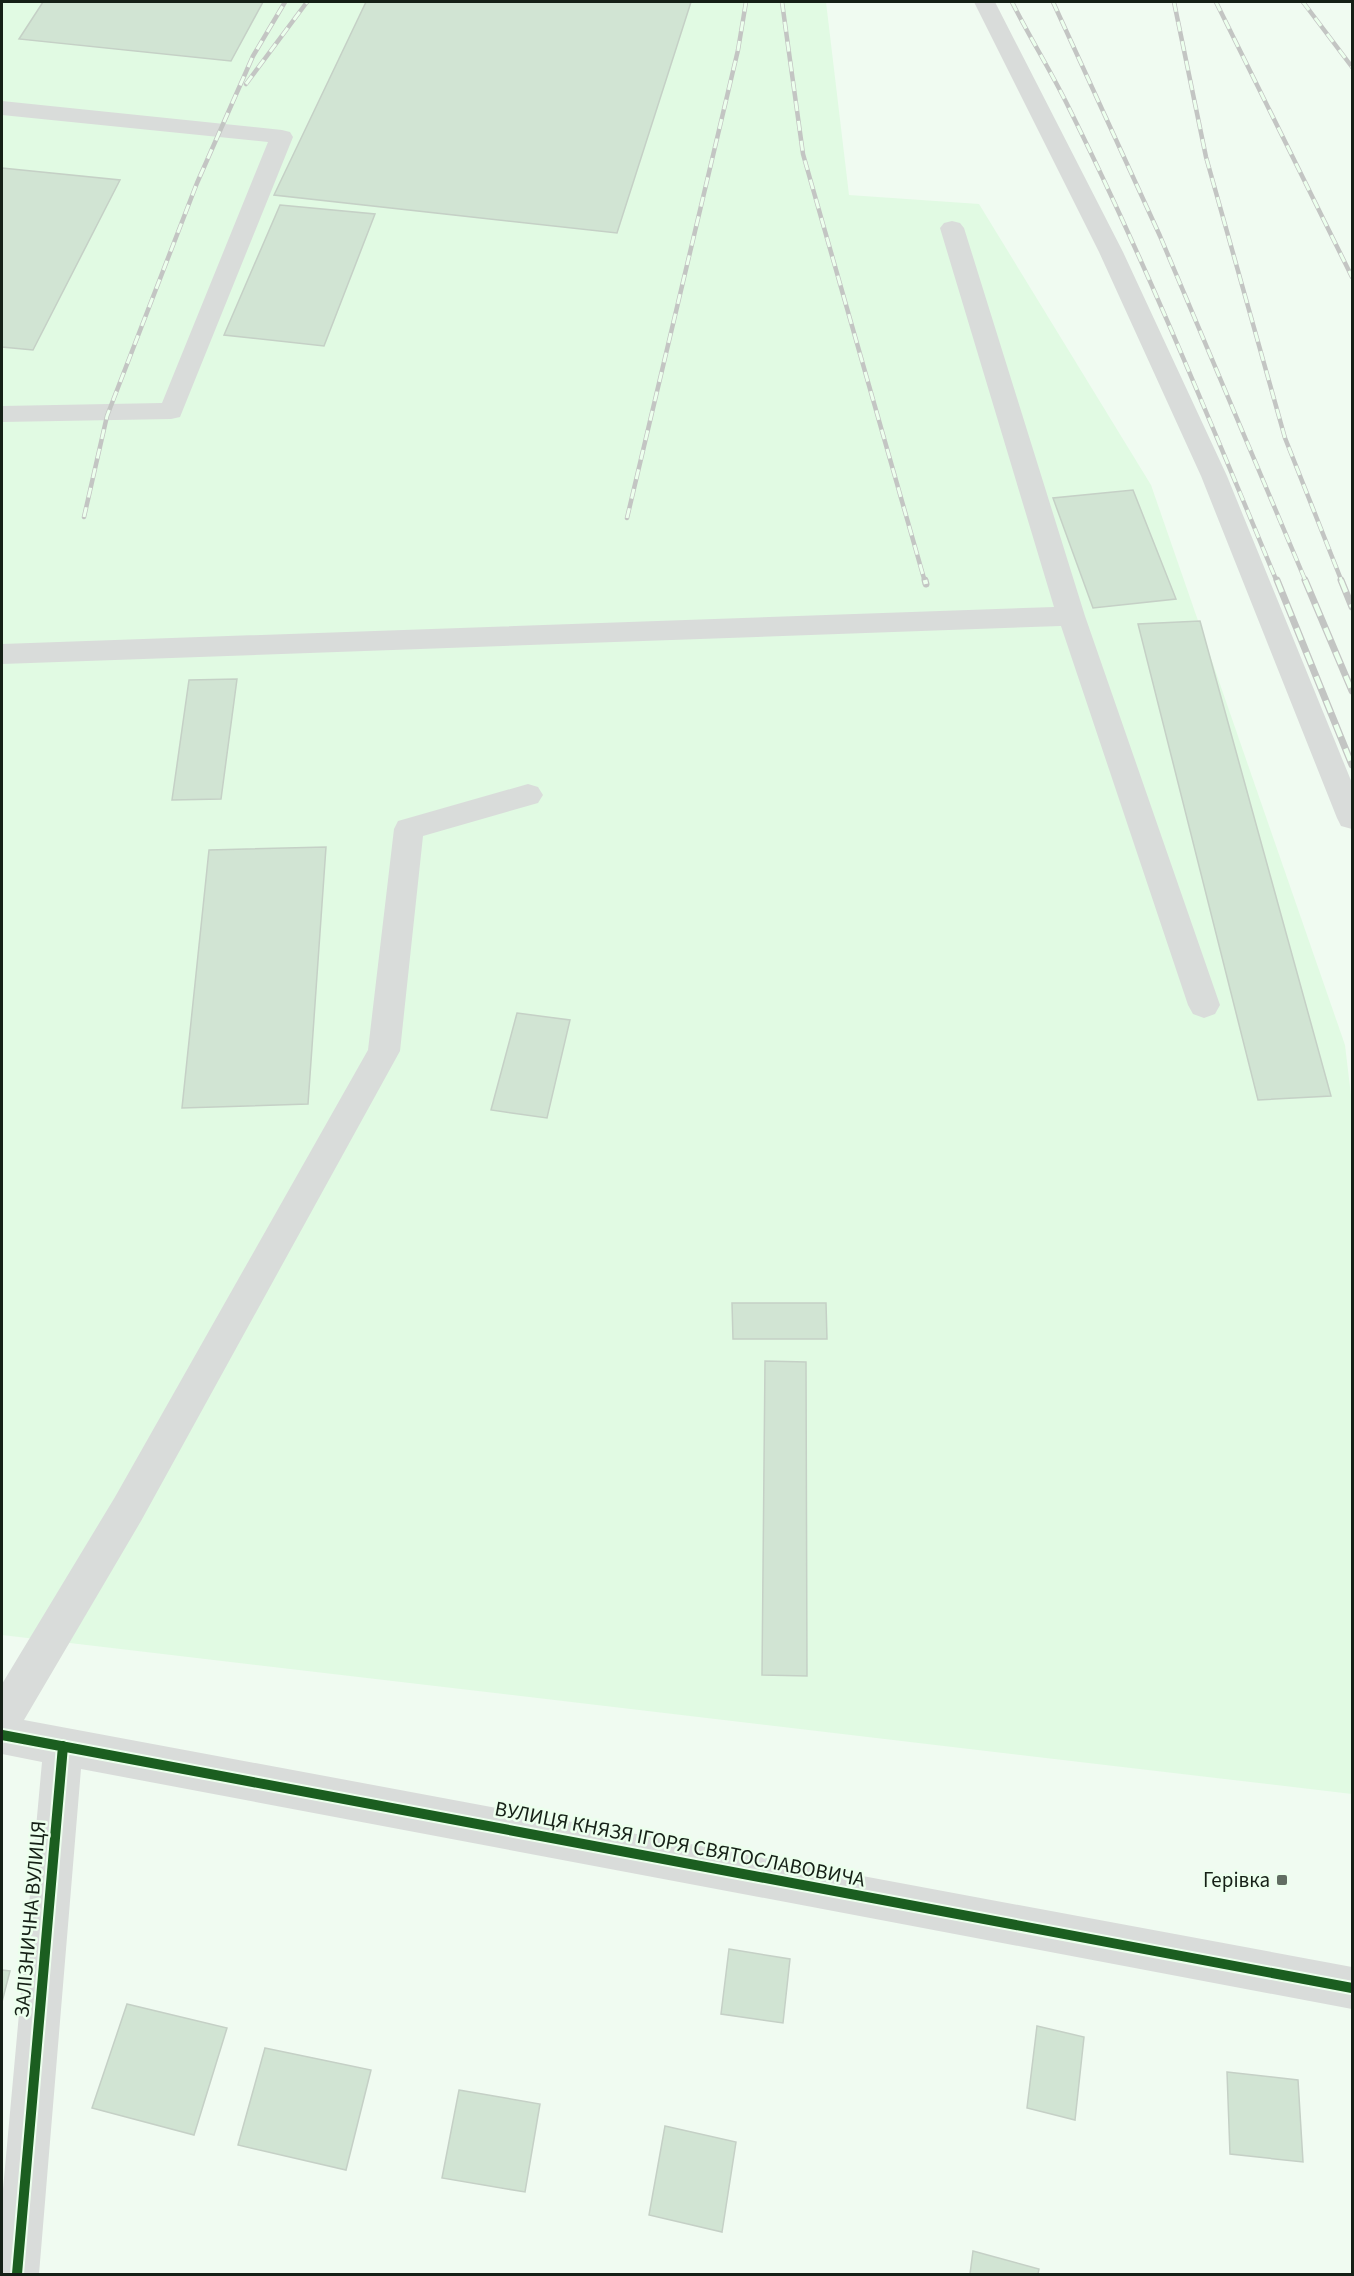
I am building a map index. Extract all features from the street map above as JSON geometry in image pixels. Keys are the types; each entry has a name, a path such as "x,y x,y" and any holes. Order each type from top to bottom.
{"street":[{"path":"984,2 1111,252 1214,476 1353,818"},
{"path":"2,108 282,137 171,411 2,414"},
{"path":"952,228 1071,616 1204,1005"},
{"path":"2,654 1071,616"},
{"path":"2,1720 128,1509 384,1051 409,829 528,795"},
{"name":"ВУЛИЦЯ КНЯЗЯ ІГОРЯ СВЯТОСЛАВОВИЧА","path":"2,1735 1353,1988"},
{"name":"ЗАЛІЗНИЧНА ВУЛИЦЯ","path":"17,2274 63,1746"}],"shaded area":[{"path":"2,2 826,2 849,195 979,204 1151,485 1345,1045 1352,1104 1352,1794 2,1635"}],"building":[{"path":"43,2 263,2 231,61 19,39"},
{"path":"366,2 691,2 617,233 274,195"},
{"path":"2,168 120,180 33,350 2,347"},
{"path":"280,205 375,214 324,346 224,335"},
{"path":"1133,490 1176,599 1093,608 1053,498"},
{"path":"1200,621 1331,1096 1258,1100 1138,624"},
{"path":"237,679 221,799 172,800 189,680"},
{"path":"326,847 308,1104 182,1108 209,850"},
{"path":"517,1013 570,1020 547,1118 491,1110"},
{"path":"732,1303 826,1303 827,1339 733,1339"},
{"path":"765,1361 806,1362 807,1676 762,1675"},
{"path":"729,1949 790,1959 783,2023 721,2014"},
{"path":"2,1970 10,1971 2,2002"},
{"path":"127,2004 227,2028 194,2135 92,2108"},
{"path":"1037,2026 1084,2037 1075,2120 1027,2108"},
{"path":"265,2048 371,2070 346,2170 238,2145"},
{"path":"1227,2072 1298,2080 1303,2162 1230,2154"},
{"path":"459,2090 540,2104 525,2192 442,2178"},
{"path":"665,2126 736,2142 722,2232 649,2215"},
{"path":"973,2251 1039,2269 1038,2274 970,2274"}],"railway":[{"path":"84,517 107,416 197,183 253,56 285,2"},
{"path":"246,84 307,2"},
{"path":"627,518 738,50 746,2"},
{"path":"782,2 803,154 925,582"},
{"path":"1012,2 1066,102 1122,220 1176,340 1277,582"},
{"path":"1053,2 1160,236 1306,582"},
{"path":"1174,2 1206,157 1285,438 1342,582"},
{"path":"1216,2 1352,277"},
{"path":"1303,2 1352,67"},
{"path":"925,580 926,584"},
{"path":"1277,580 1352,765"},
{"path":"1305,580 1352,691"},
{"path":"1341,580 1352,607"}],"cycle path":[{"path":"2,1735 1352,1988"},
{"path":"17,2274 63,1746"}],"place":[{"name":"Герівка","path":"1282,1880"}]}
